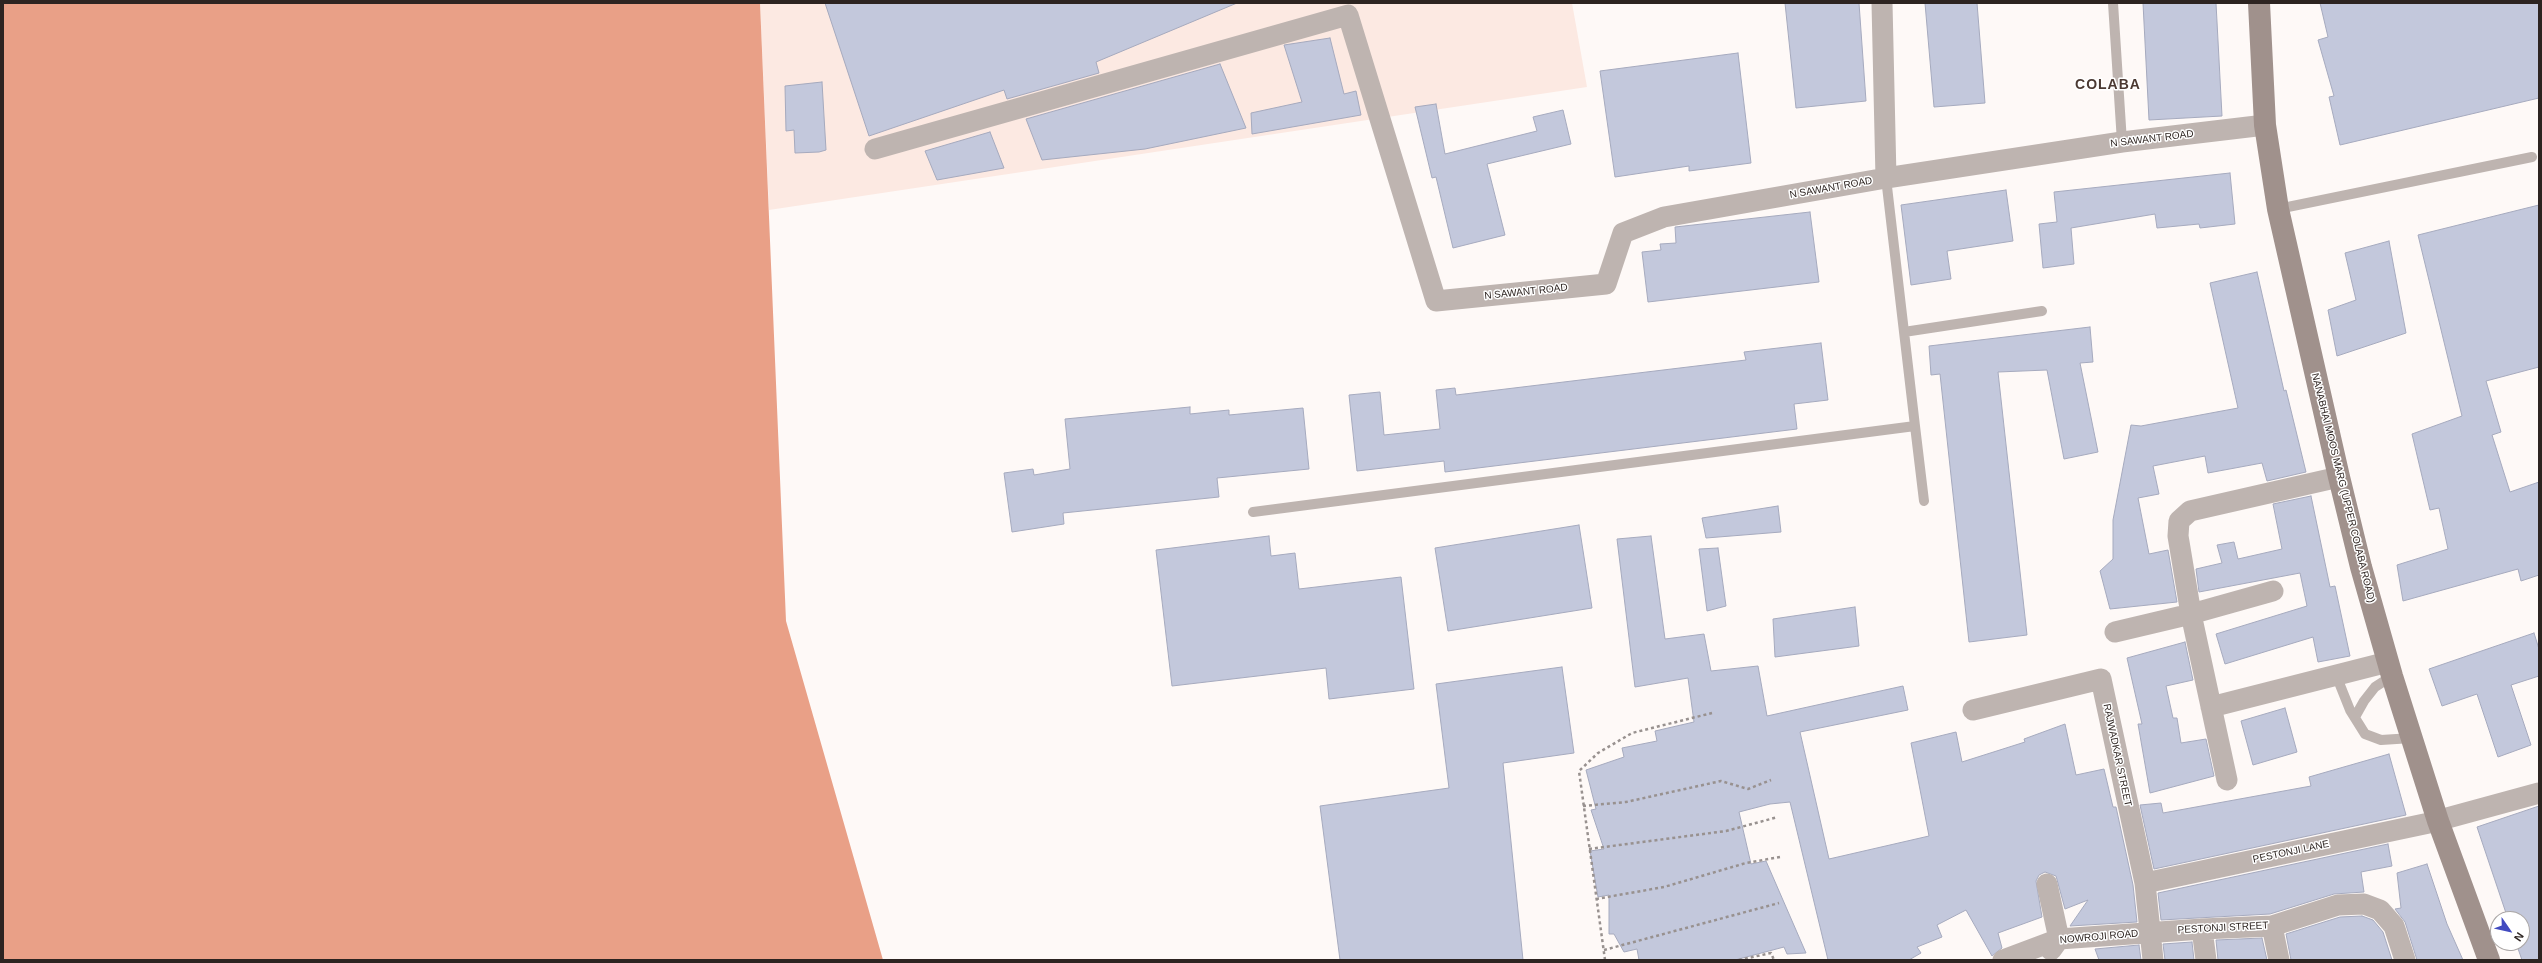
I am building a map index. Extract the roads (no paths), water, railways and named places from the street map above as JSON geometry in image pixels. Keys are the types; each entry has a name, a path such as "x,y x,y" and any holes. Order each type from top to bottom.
{"main road":[{"name":"NANABHAI MOOS MARG (UPPER COLABA ROAD)","path":"2259,3 2265,125 2278,209 2339,477 2361,567 2390,669 2438,821 2489,960"}],"street":[{"path":"1882,3 1886,178"},
{"name":"N SAWANT ROAD","path":"875,149 1348,15 1436,301 1606,284 1623,233 1664,217 1886,178 2122,142 2265,125"},
{"path":"2228,780 2191,614 2178,536 2179,521 2190,510 2339,477"},
{"path":"2114,632 2191,614 2273,591"},
{"path":"2211,707 2336,674 2390,669"},
{"name":"RAJWADKAR STREET","path":"1973,710 2101,680 2145,884 2153,960"},
{"name":"PESTONJI LANE","path":"2145,884 2438,821 2539,793"},
{"path":"2045,960 2059,939 2047,884"},
{"name":"PESTONJI STREET","path":"2151,932 2272,926 2338,905 2364,904 2380,910 2394,926 2405,960"},
{"path":"2272,926 2279,960"},
{"path":"2202,929 2206,960"},
{"name":"NOWROJI ROAD","path":"2003,960 2059,939 2151,932"}],"lane":[{"path":"2113,3 2122,142"},
{"path":"2278,209 2532,157"},
{"path":"1886,178 1924,501"},
{"path":"1904,332 2042,311"},
{"path":"1252,512 1915,426"},
{"path":"2355,717 2375,687 2390,669"},
{"path":"2336,674 2350,710 2365,734 2381,740 2412,738"}],"district":[{"name":"COLABA","path":"2108,85"}]}
